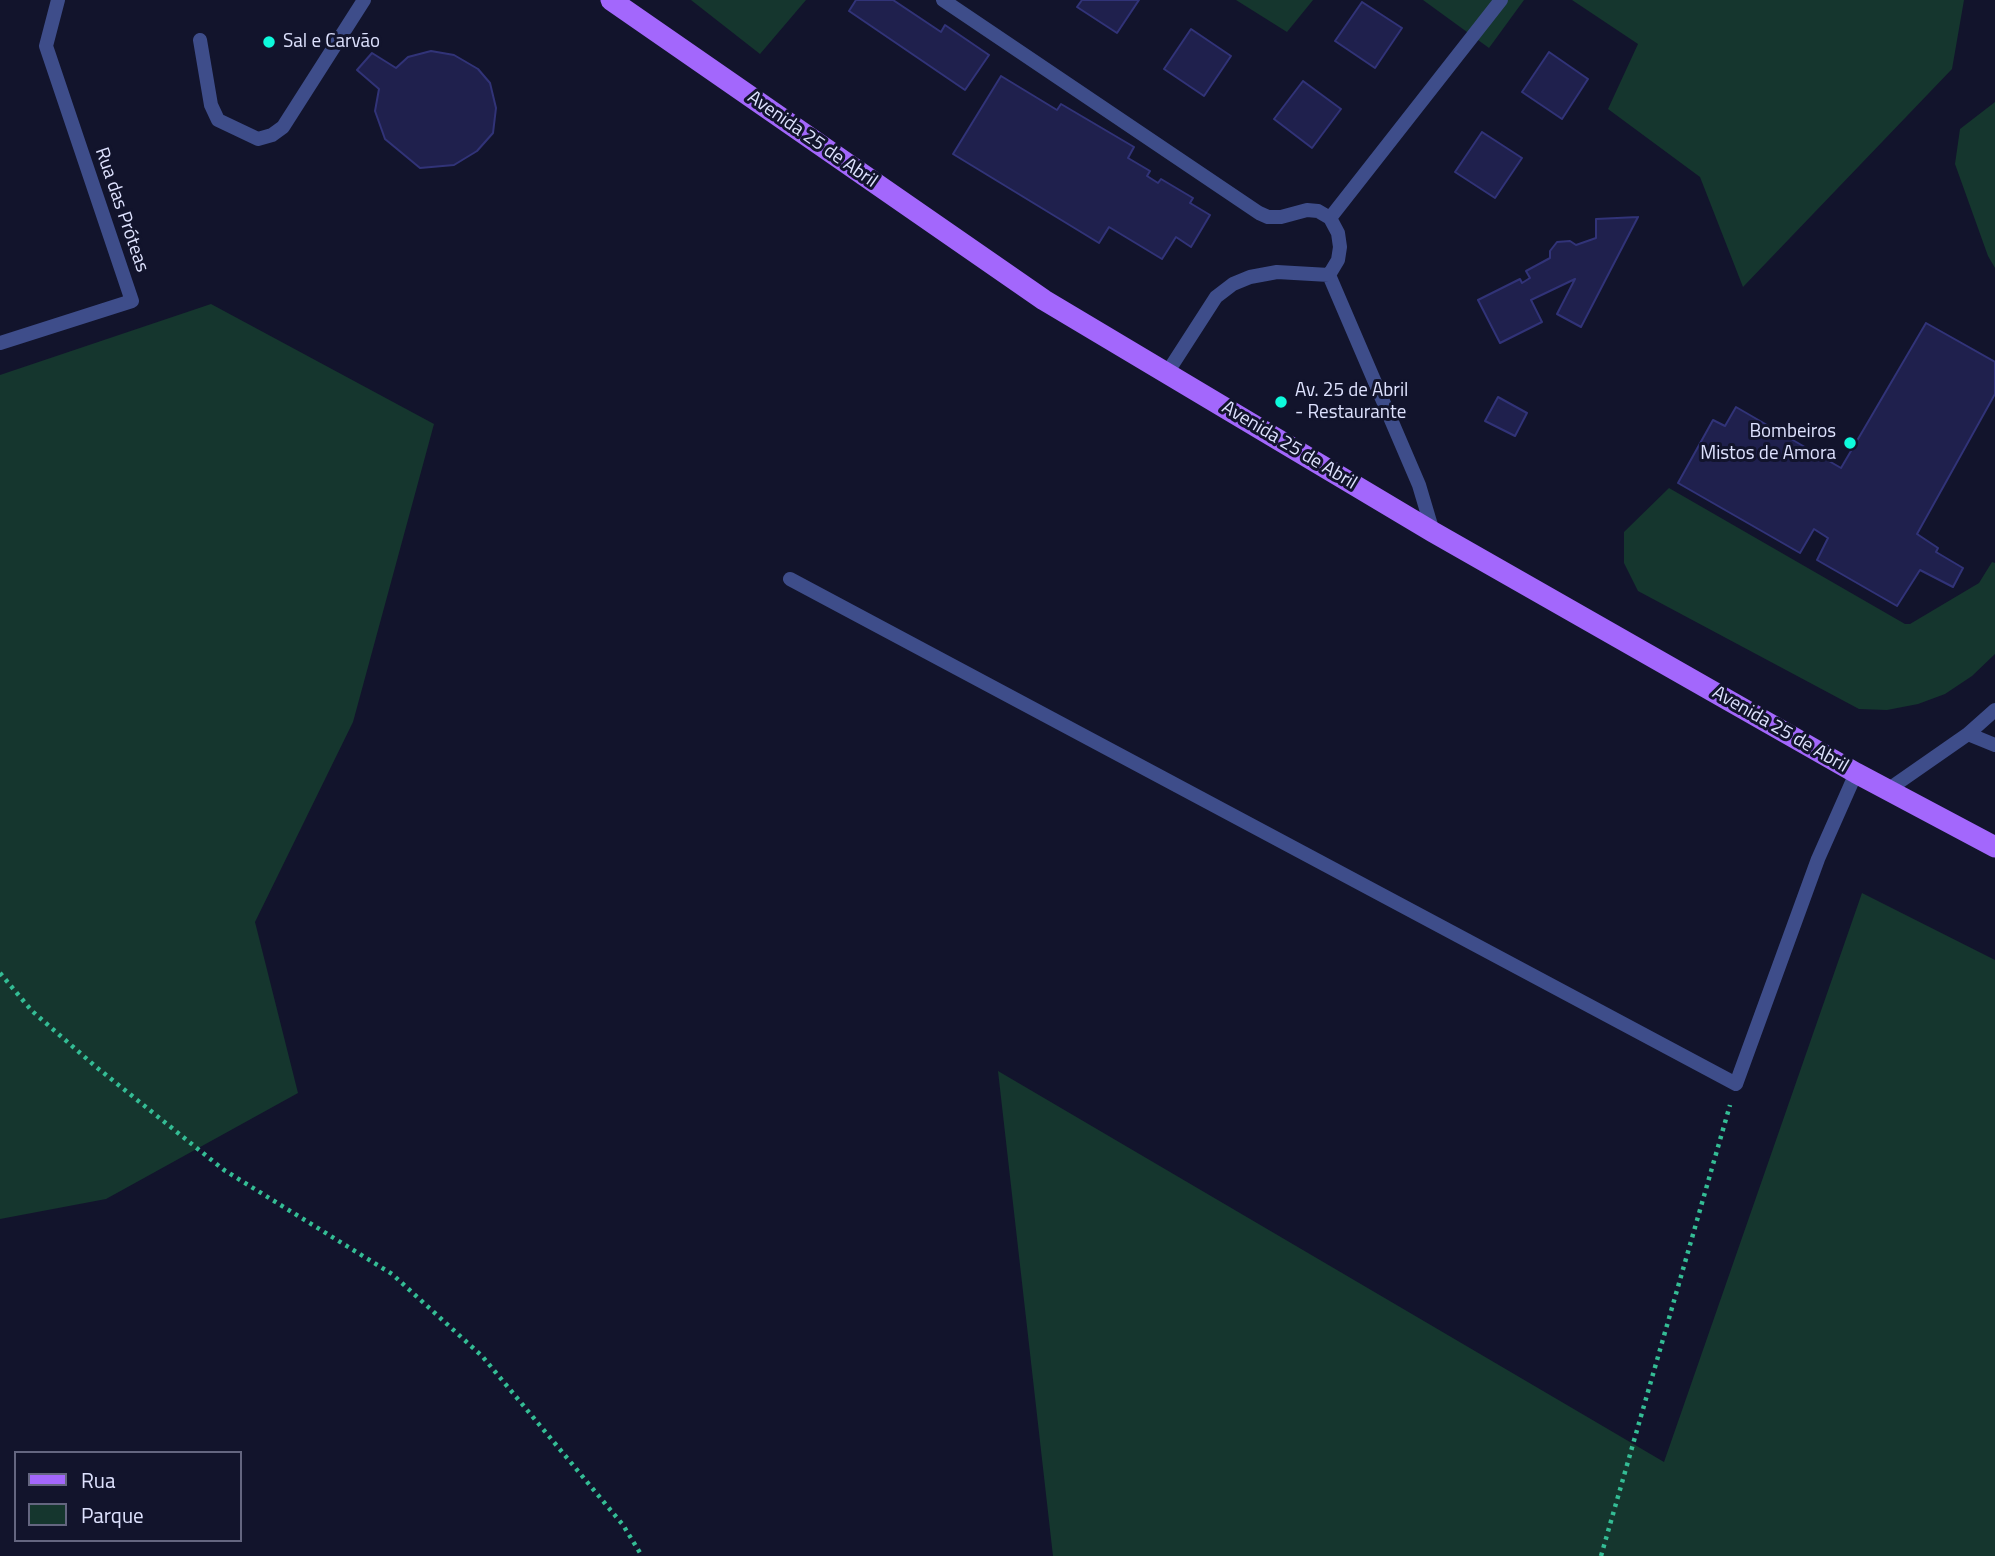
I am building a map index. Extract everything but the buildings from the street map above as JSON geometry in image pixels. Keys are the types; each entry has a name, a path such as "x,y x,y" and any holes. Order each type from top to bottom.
{"main road":[{"name":"Avenida 25 de Abril","path":"611,0 1044,300 1433,531 1856,773 1995,847"}],"street":[{"name":"Rua das Próteas","path":"0,343 132,301 46,46 58,0"},
{"path":"200,40 211,106 218,120 258,139 272,135 284,127 364,0"},
{"path":"943,0 1259,213 1268,217 1281,217 1307,210 1318,211 1330,218 1338,233 1340,247 1338,260 1329,275"},
{"path":"1330,218 1501,0"},
{"path":"1167,373 1216,297 1233,284 1250,277 1277,272 1329,275"},
{"path":"1329,275 1419,485 1433,531"},
{"path":"790,579 1736,1083 1818,859 1856,773"},
{"path":"1889,789 1968,734 1995,710"},
{"path":"1968,734 1995,745"}],"path":[{"path":"0,973 32,1011 223,1170 392,1274 402,1283 482,1356 623,1525 642,1556"},
{"path":"1601,1556 1736,1083"}],"green space":[{"path":"691,0 806,0 760,54"},
{"path":"1236,0 1313,0 1287,32"},
{"path":"1423,0 1524,0 1489,48"},
{"path":"1572,0 1964,0 1952,69 1743,287 1700,177 1608,109 1638,44"},
{"path":"1995,102 1995,268 1988,256 1955,164 1960,129"},
{"path":"211,304 434,424 353,722 255,922 298,1093 106,1199 0,1219 0,375"},
{"path":"1669,488 1905,624 1910,624 1979,583 1992,562 1995,563 1995,654 1972,676 1945,694 1918,704 1887,710 1859,709 1638,591 1624,563 1624,532"},
{"path":"1862,893 1995,960 1995,1556 1053,1556 998,1071 1664,1462"}],"place":[{"name":"Sal e Carvão","path":"269,42"},
{"name":"Av. 25 de Abril - Restaurante","path":"1281,402"},
{"name":"Bombeiros Mistos de Amora","path":"1850,443"}]}
